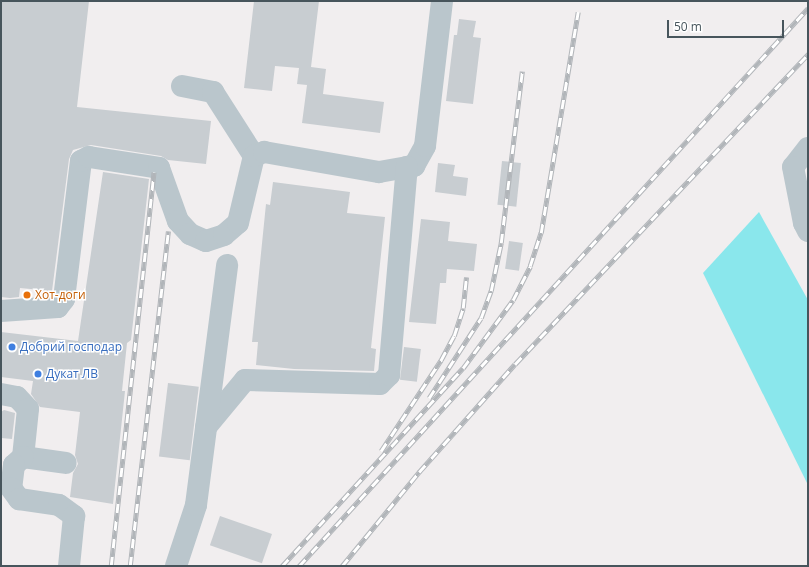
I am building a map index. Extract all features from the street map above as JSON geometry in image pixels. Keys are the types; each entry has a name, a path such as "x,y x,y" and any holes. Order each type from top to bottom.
{"street":[{"path":"254,156 264,152 379,172 414,166 425,146 442,1"},
{"path":"1,311 58,306 64,299 81,161 89,157 159,168 178,221 190,234 206,241 224,235 238,224 254,156 213,92 182,86"},
{"path":"808,148 794,167 804,223 808,231"},
{"path":"206,427 245,380 380,384 388,375 407,167"},
{"path":"176,566 196,505 227,265"},
{"path":"1,394 17,398 28,409 12,467 11,488 19,499 59,505 74,516 69,566"},
{"path":"12,467 66,463"}],"water":[{"path":"759,212 808,300 808,485 703,273"}],"building":[{"path":"1,1 89,1 77,107 211,121 206,164 168,160 161,156 91,145 73,150 69,159 52,291 20,288 19,297 10,298 1,297"},
{"path":"254,1 319,1 311,67 326,69 323,94 384,102 380,133 302,123 307,85 297,84 299,68 275,66 272,91 244,88"},
{"path":"459,19 476,21 473,37 481,38 473,104 446,101 454,35 457,35"},
{"path":"502,161 521,163 516,207 497,205"},
{"path":"438,163 455,165 453,176 468,178 466,196 435,192"},
{"path":"103,172 149,179 131,340 127,343 122,391 125,391 113,504 70,497 73,473 78,464 75,455 80,412 40,407 31,394 33,381 1,377 1,332 78,341"},
{"path":"273,182 350,192 347,213 385,217 371,348 376,349 374,371 294,369 256,365 258,342 252,342 266,204 270,205"},
{"path":"421,219 450,222 448,241 477,244 474,271 447,269 446,283 440,283 436,324 409,322"},
{"path":"509,241 523,243 519,271 505,269"},
{"path":"404,347 421,349 417,382 400,380"},
{"path":"168,383 199,387 190,460 159,456"},
{"path":"4,410 15,413 12,439 1,438 1,412"},
{"path":"220,516 272,534 262,563 210,545"}],"railway":[{"path":"299,566 808,8"},
{"path":"282,566 463,368 513,300 530,266 541,233 578,12"},
{"path":"342,566 419,472 515,364 808,54"},
{"path":"429,398 481,318 491,291 501,243 522,71"},
{"path":"111,566 154,172"},
{"path":"130,566 168,231"},
{"path":"381,451 441,360 454,336 463,308 466,277"}],"place":[{"name":"Хот-доги","path":"27,295"},
{"name":"Добрий господар","path":"12,347"},
{"name":"Дукат ЛВ","path":"38,374"}]}
